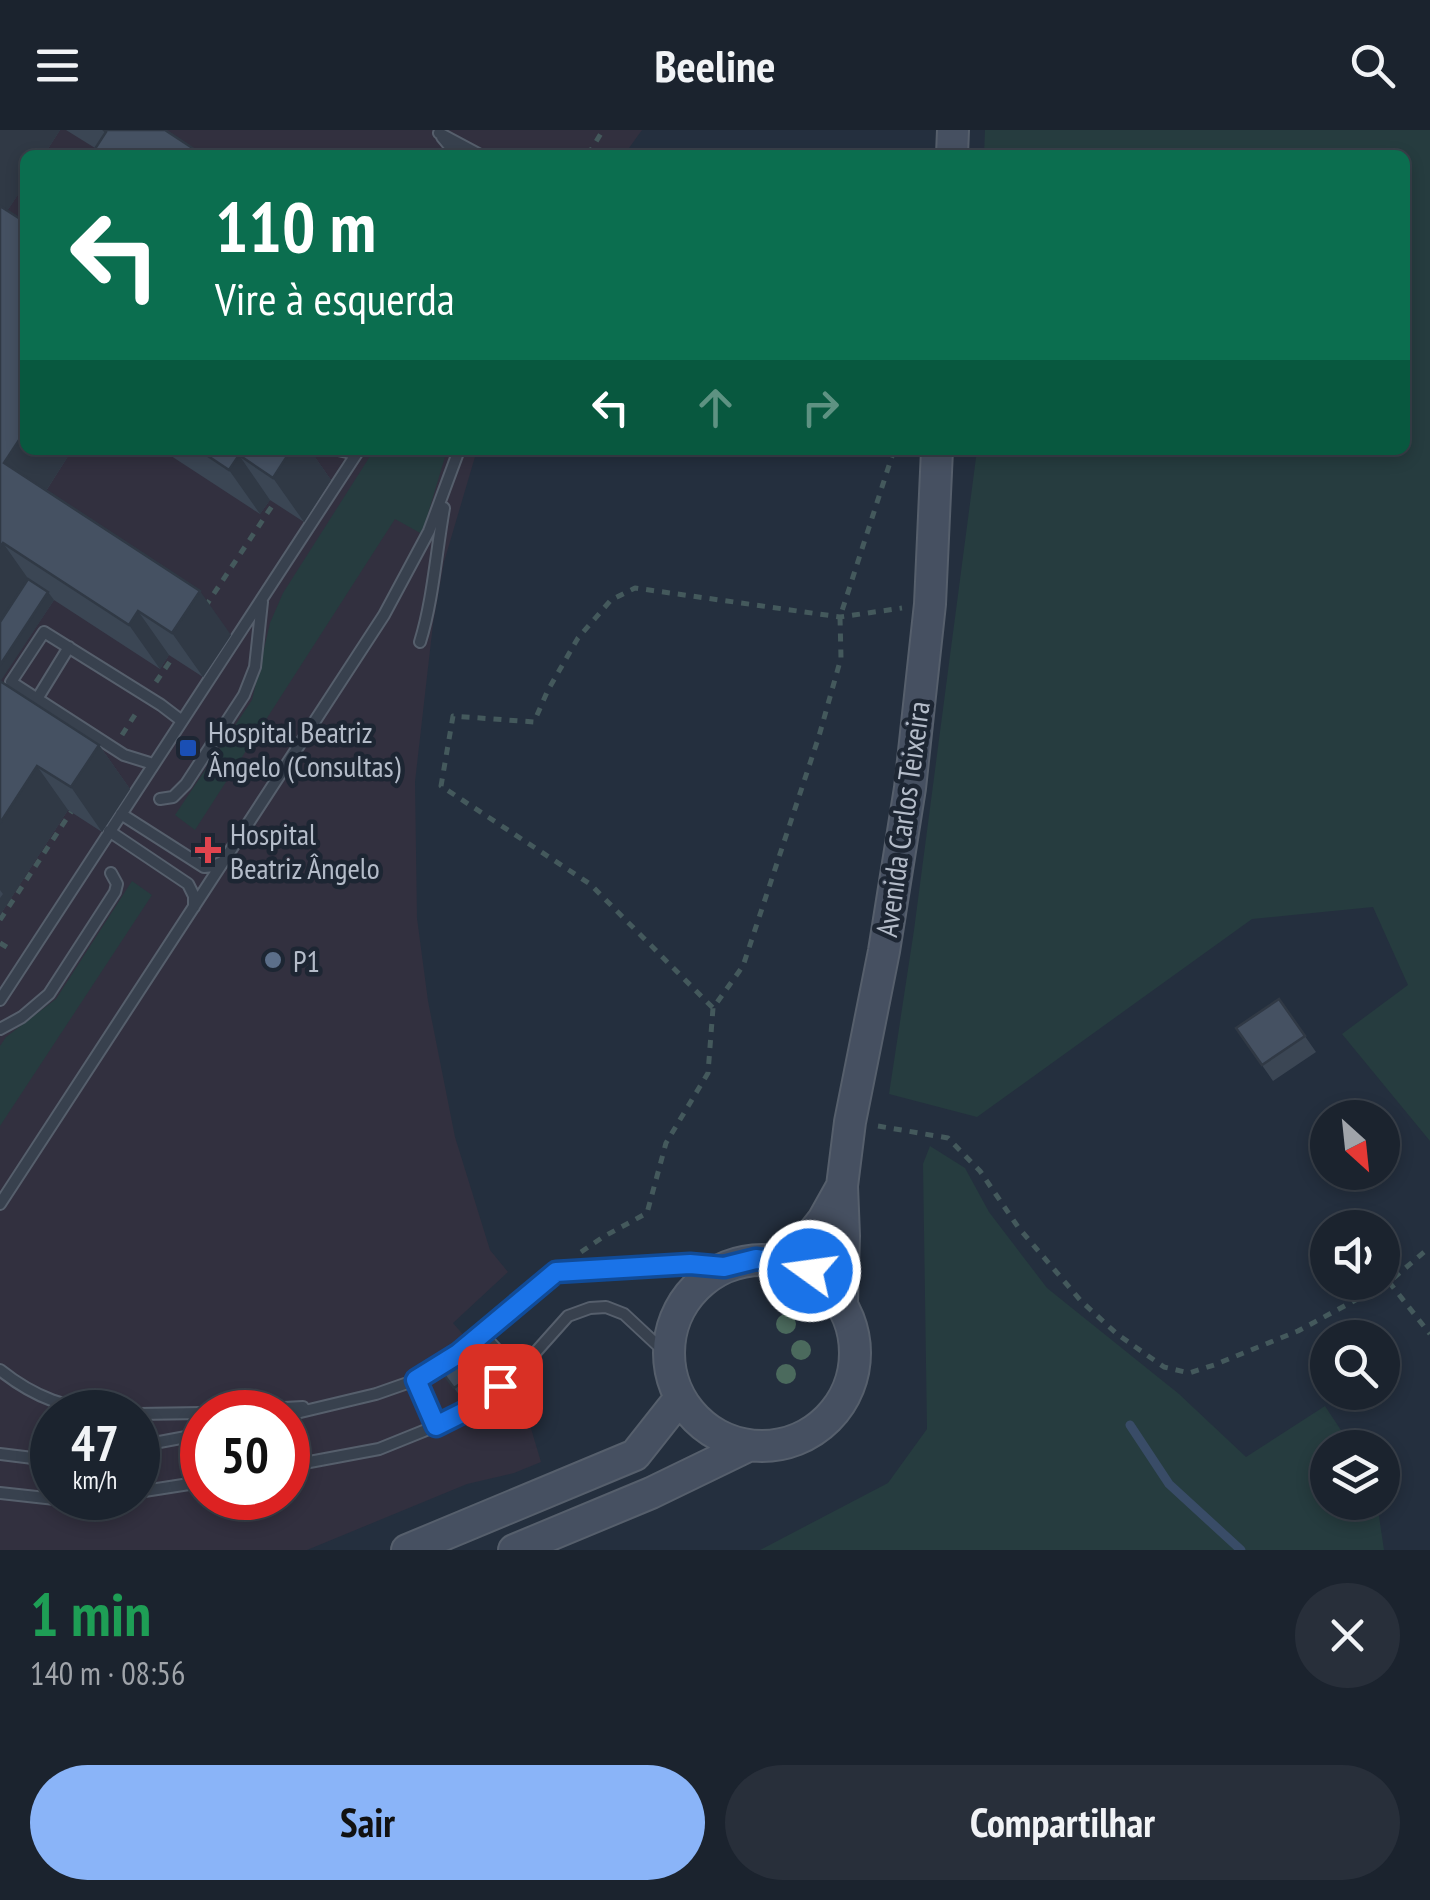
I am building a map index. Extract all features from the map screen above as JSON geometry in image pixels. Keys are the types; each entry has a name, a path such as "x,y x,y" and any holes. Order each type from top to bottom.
{"main road":[{"name":"Avenida Carlos Teixeira","path":"842,1302 842,1186 910,788 930,604 937,455"},
{"name":"Avenida Carlos Teixeira","path":"789,1263 824,1220 842,1186"},
{"path":"756,1259 789,1263 810,1271 842,1302 852,1326 856,1352 852,1379 841,1404 823,1424 801,1438 775,1446 748,1446 708,1430 680,1398 671,1378 668,1356 671,1328 682,1303 700,1282 724,1267 756,1259"},
{"path":"407,1550 635,1455 680,1398"},
{"path":"514,1550 651,1493 748,1446"}],"lane":[{"path":"437,131 471,150"},
{"path":"0,1000 356,455"},
{"path":"0,1204 384,615 430,531 457,455"},
{"path":"420,642 428,616 448,483"},
{"path":"160,799 180,792 244,694 255,667 263,596"},
{"path":"153,764 124,754 12,682 44,632 182,721"},
{"path":"37,698 69,648"},
{"path":"121,814 204,867 225,860"},
{"path":"109,831 188,884 194,907"},
{"path":"0,1029 32,1010 49,994 115,892 117,884 112,873"},
{"path":"310,1411 416,1380 458,1354 556,1272 690,1264 724,1267"},
{"path":"310,1462 379,1449 436,1426 483,1399 518,1372 568,1316 590,1308 606,1307 624,1314 668,1356"},
{"path":"482,1334 518,1372"},
{"path":"0,1370 30,1390"},
{"path":"416,1380 436,1426"},
{"path":"310,1406 334,1405"},
{"path":"0,1454 30,1458"},
{"path":"0,1494 30,1497"}],"path":[{"path":"556,1272 603,1236 647,1213 666,1143 708,1073 713,1008 744,966 841,658 840,617 892,455"},
{"path":"197,620 278,496"},
{"path":"713,1008 590,884 441,786 453,716 534,722 578,638 611,600 635,588 840,617 930,604"},
{"path":"154,685 176,651"},
{"path":"120,737 140,708"},
{"path":"0,920 81,796"},
{"path":"0,942 15,953"},
{"path":"850,1122 948,1138 980,1172 1018,1227 1081,1300 1117,1334 1164,1368 1189,1372 1214,1365 1298,1331 1356,1300"},
{"path":"1400,1273 1430,1247"},
{"path":"1400,1296 1430,1334"}],"shaded area":[{"name":"Hospital Beatriz Ângelo","path":"0,130 642,130 628,150 20,150 20,455 476,455 444,562 433,624 415,782 417,918 428,1001 455,1137 490,1250 508,1272 453,1323 524,1405 541,1462 467,1484 307,1550 0,1550"}],"green space":[{"path":"985,130 1430,130 1430,1141 1342,1034 1408,985 1373,907 1252,919 977,1117 889,1094 976,455 1410,455 1410,150 984,150"},
{"path":"371,455 446,455 422,534 395,519 195,830 175,815 252,700 270,623 283,593"},
{"path":"132,881 152,895 0,1126 0,1046 6,1037 56,999"},
{"path":"930,1146 965,1168 989,1212 1047,1288 1179,1394 1246,1457 1319,1410 1328,1410 1341,1430 1310,1430 1310,1520 1380,1520 1384,1550 760,1550 888,1483 927,1429 923,1164"}],"building":[{"path":"165,130 195,150 94,150 106,132"},
{"path":"0,206 20,219 20,439 4,463 200,591 172,633 138,611 129,625 3,543 0,547"},
{"path":"206,455 239,455 229,470"},
{"path":"239,455 288,455 273,478"},
{"path":"28,579 48,592 0,665 0,622"},
{"path":"0,681 99,745 71,787 37,766 0,823"},
{"path":"1279,999 1305,1036 1262,1065 1236,1028"},
{"path":"474,1350 485,1366 454,1388 442,1372"}],"waterway":[{"path":"1130,1425 1169,1484 1241,1550"}],"place":[{"name":"Hospital Beatriz Ângelo (Consultas)","path":"188,748"},
{"name":"Hospital Beatriz Ângelo","path":"208,850"},
{"name":"P1","path":"273,960"}],"route":[{"path":"500,1386 436,1426 416,1380 458,1354 556,1272 690,1264 724,1267 756,1259 789,1263 810,1271"}]}
